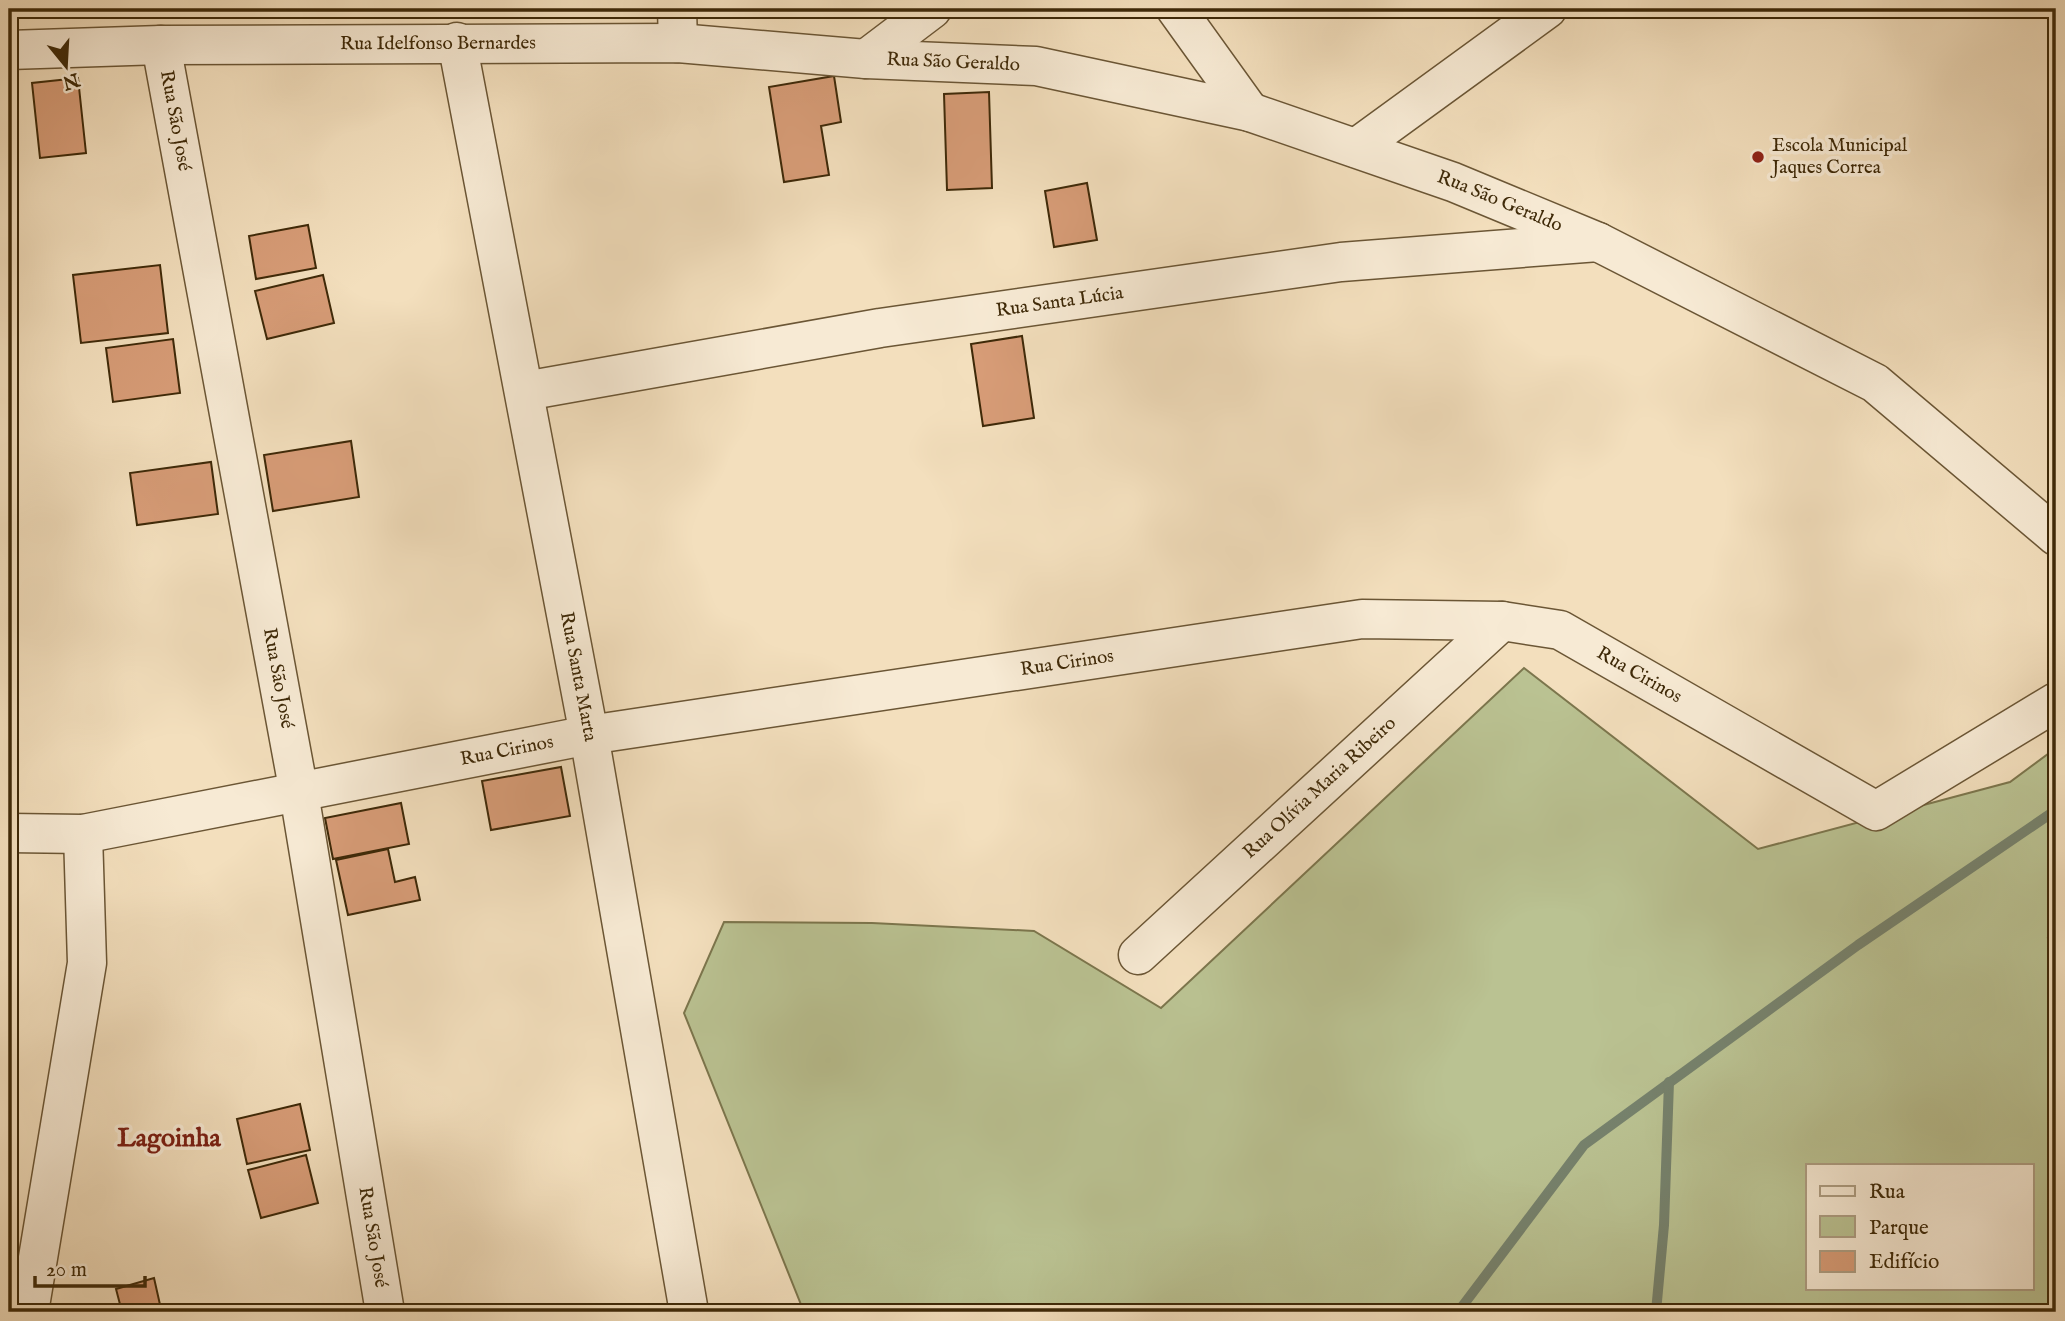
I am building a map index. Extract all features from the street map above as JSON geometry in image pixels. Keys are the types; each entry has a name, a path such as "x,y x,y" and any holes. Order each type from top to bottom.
{"street":[{"path":"866,59 932,9"},
{"path":"1176,9 1251,113"},
{"path":"1356,149 1547,9"},
{"name":"Rua Idelfonso Bernardes","path":"9,50 161,45 457,42 677,26 866,59"},
{"name":"Rua Santa Marta","path":"457,42 589,735 690,1312"},
{"name":"Rua São José","path":"161,45 299,793 385,1312"},
{"name":"Rua São Geraldo","path":"866,59 1036,66 1251,113 1453,183 1598,242 1875,383 2056,536"},
{"name":"Rua Santa Lúcia","path":"525,391 880,328 1341,262 1598,242"},
{"name":"Rua Cirinos","path":"9,834 83,834 589,735 1362,619 1502,621 1560,629 1876,811 2056,702"},
{"name":"Rua Olívia Maria Ribeiro","path":"1138,955 1502,621"},
{"path":"29,1312 87,963 83,834"}],"green space":[{"path":"1524,668 1758,849 2010,782 2056,748 2056,933 2048,938 2056,950 2056,1312 804,1312 684,1013 724,922 872,923 1034,931 1161,1008"}],"building":[{"path":"834,76 841,122 821,126 829,175 784,182 769,87"},
{"path":"78,78 86,153 40,158 32,83"},
{"path":"989,92 992,188 947,190 944,94"},
{"path":"1087,183 1097,240 1054,247 1045,191"},
{"path":"308,225 316,268 256,279 249,236"},
{"path":"160,265 168,333 81,343 73,275"},
{"path":"323,275 334,323 267,339 255,291"},
{"path":"1022,336 1034,418 983,426 971,344"},
{"path":"173,339 180,393 113,402 106,348"},
{"path":"351,441 359,497 273,511 264,455"},
{"path":"211,462 218,514 137,525 130,473"},
{"path":"561,767 570,816 491,830 482,781"},
{"path":"401,803 409,844 333,859 325,818"},
{"path":"388,849 395,882 415,877 420,900 348,915 336,860"},
{"path":"300,1104 310,1150 247,1164 237,1119"},
{"path":"306,1155 318,1203 261,1218 248,1170"},
{"path":"154,1278 161,1309 122,1312 116,1289"}],"waterway":[{"path":"1458,1312 1584,1145 1858,945 2056,810"},
{"path":"1656,1312 1664,1225 1669,1082"}],"place":[{"name":"Escola Municipal Jaques Correa","path":"1758,157"}],"district":[{"name":"Lagoinha","path":"169,1138"}]}
